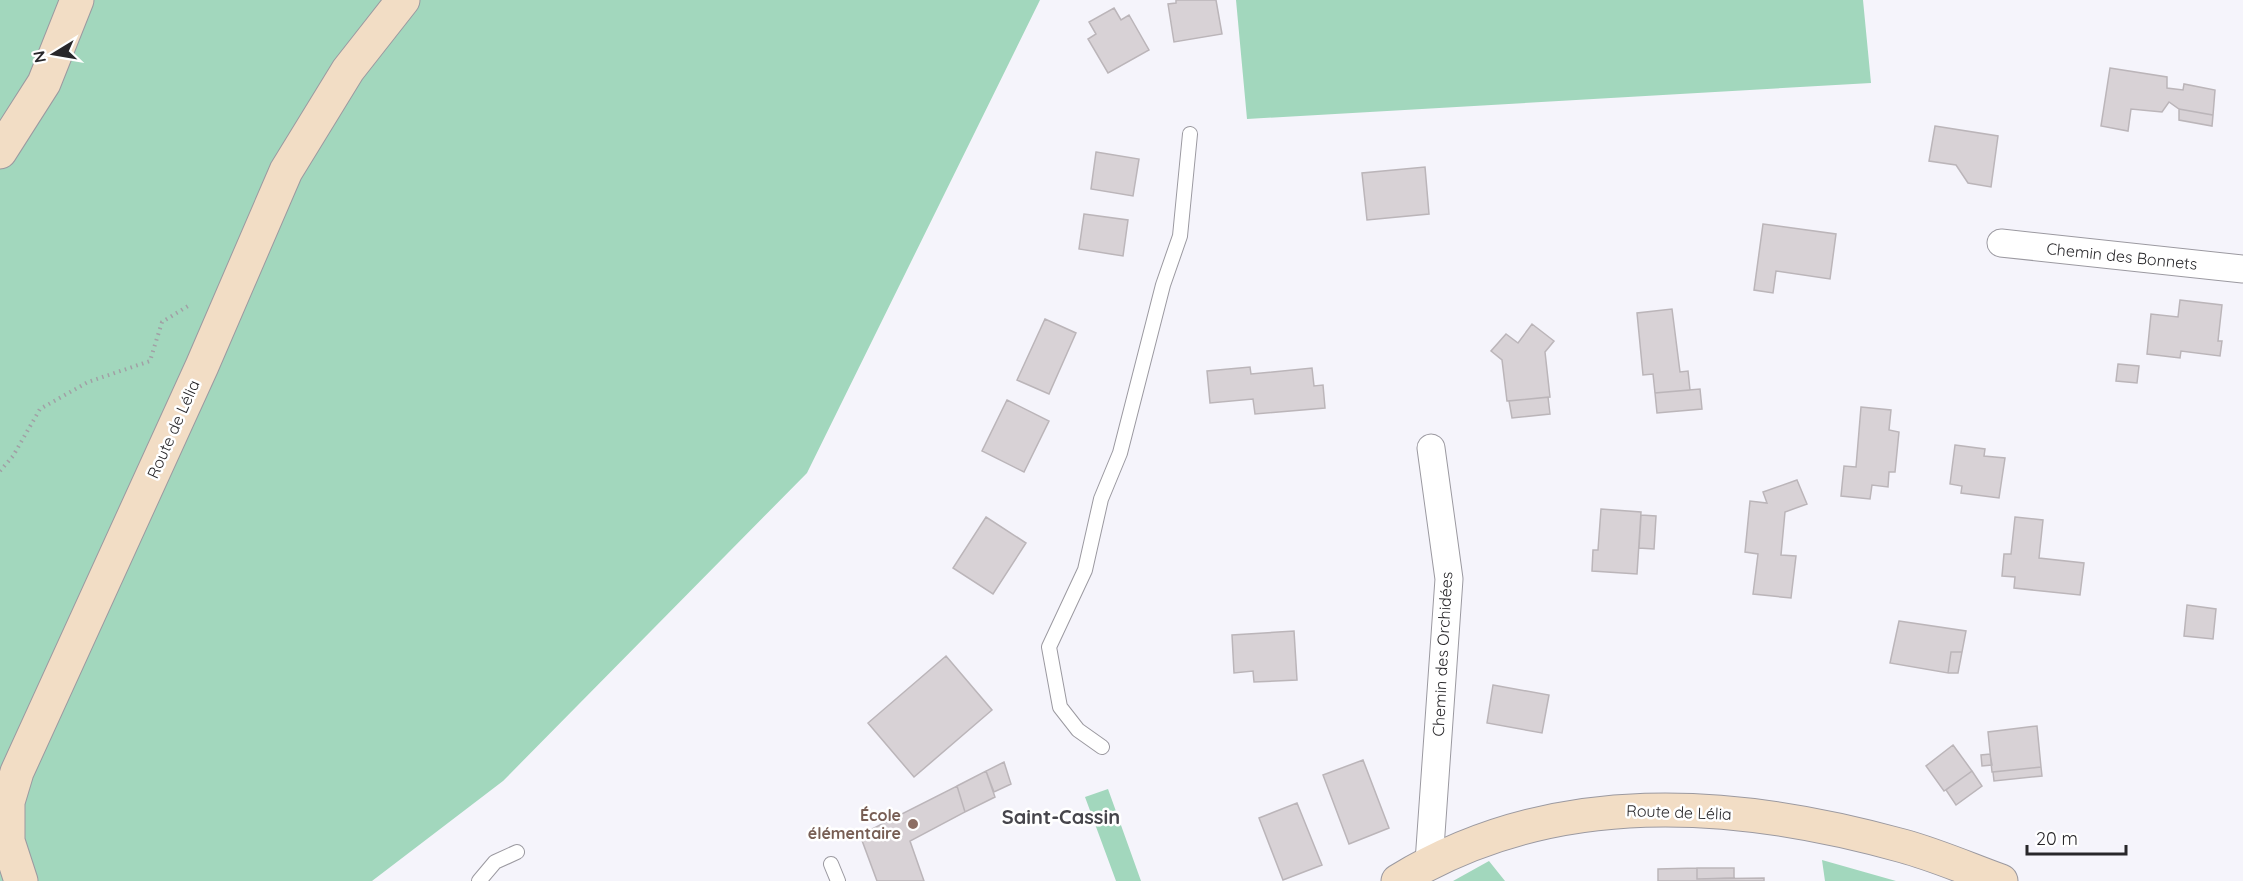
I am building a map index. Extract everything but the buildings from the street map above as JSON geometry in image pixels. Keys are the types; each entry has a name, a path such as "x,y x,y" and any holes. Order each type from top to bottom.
{"street":[{"path":"0,152 44,83 76,0"},
{"name":"Route de Lélia","path":"21,881 8,841 8,802 17,772 202,366 286,171 348,70 403,0"},
{"name":"Chemin des Bonnets","path":"2001,243 2243,269"},
{"name":"Chemin des Orchidées","path":"1429,862 1449,579 1431,448"},
{"name":"Route de Lélia","path":"1398,881 1429,862 1490,836 1560,818 1625,810 1701,809 1797,821 1904,846 2001,881"}],"lane":[{"path":"1102,747 1078,730 1060,707 1049,647 1085,570 1101,499 1120,453 1163,285 1180,236 1190,134"},
{"path":"479,881 495,862 517,852"},
{"path":"831,864 838,881"}],"path":[{"path":"0,471 13,456 40,409 88,382 150,361 162,322 188,306 191,317"}],"green space":[{"path":"0,0 1040,0 807,473 503,781 372,881 0,881"},
{"path":"1236,0 1863,0 1871,83 1247,119"},
{"path":"1108,789 1141,881 1116,881 1085,797"},
{"path":"1822,860 1896,881 1825,881"},
{"path":"1489,861 1505,881 1453,881"}],"place":[{"name":"École élémentaire","path":"913,824"}],"district":[{"name":"Saint-Cassin","path":"1061,817"}]}
